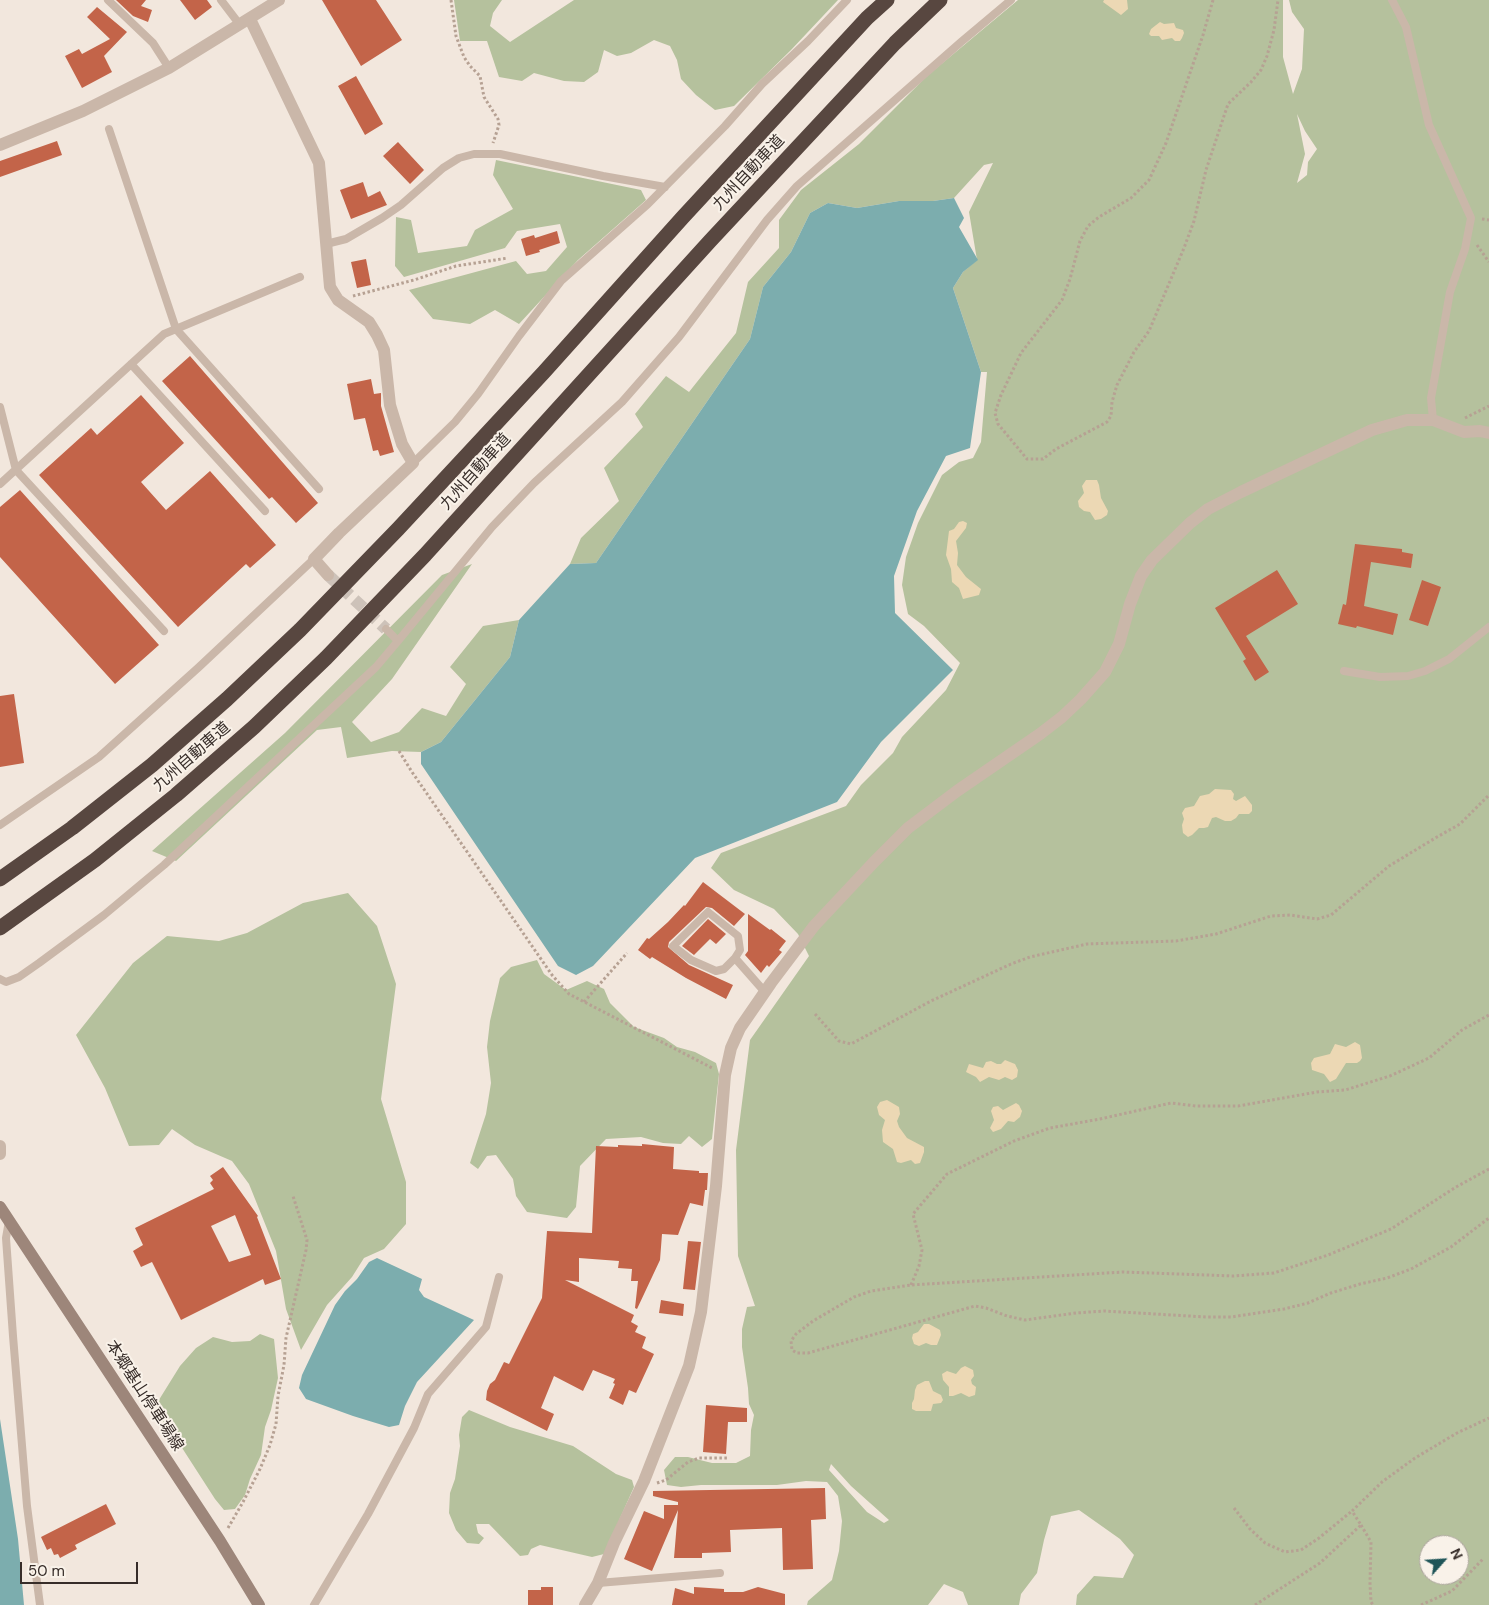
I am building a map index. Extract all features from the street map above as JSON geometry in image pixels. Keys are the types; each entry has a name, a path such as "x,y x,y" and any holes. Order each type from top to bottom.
{"highway":[{"name":"九州自動車道","path":"0,880 72,828 152,765 227,699 300,630 398,529 544,372 682,217 887,0"},
{"name":"九州自動車道","path":"0,928 95,860 176,795 254,727 326,658 425,555 736,212 895,43 940,0"}],"main road":[{"name":"本郷基山停車場線","path":"0,1207 220,1542 259,1605"}],"street":[{"path":"0,145 83,111 169,68 279,0"},
{"path":"245,22 319,164 330,287 338,300 369,322 377,335 384,350 390,405 402,444 413,463 339,532 314,559 328,575"},
{"path":"585,1605 598,1584 614,1543 644,1480 689,1366 701,1312 716,1186 725,1075 731,1048 740,1028 764,991 814,926 908,828 957,791 1055,723 1081,699 1105,672 1119,644 1130,604 1141,576 1152,560 1190,523 1216,505 1372,430 1407,420 1433,420 1464,432 1480,431 1489,433"},
{"path":"0,1146 0,1154"}],"lane":[{"path":"108,0 153,42 169,68"},
{"path":"221,0 245,22"},
{"path":"413,463 455,422 478,394 561,281 665,187 725,126 762,84 808,41 847,0"},
{"path":"0,980 6,982 19,977 39,963 104,914 164,865 376,667 492,527 534,483 622,402 679,338 768,220 797,186 1011,0"},
{"path":"1392,0 1406,27 1429,125 1471,218 1464,249 1450,292 1431,398 1433,420"},
{"path":"109,129 176,329 319,489"},
{"path":"326,244 346,239 382,218 443,168 459,158 474,154 500,154 665,187"},
{"path":"0,484 164,334 300,277"},
{"path":"131,364 265,511"},
{"path":"0,407 16,470 164,631"},
{"path":"0,825 99,757 199,667 314,559"},
{"path":"1344,671 1380,678 1408,676 1425,671 1449,659 1489,627"},
{"path":"386,629 398,641"},
{"path":"708,912 738,936 740,950 735,958 724,968 716,971 691,960 673,946 708,912"},
{"path":"735,958 764,991"},
{"path":"10,1222 6,1238 13,1336 27,1506 40,1605"},
{"path":"314,1605 368,1514 414,1428 428,1394 486,1326 499,1277"},
{"path":"598,1584 720,1573"}],"path":[{"path":"450,0 456,36 464,57 480,76 484,97 498,119 499,125 489,154"},
{"path":"1212,0 1203,35 1166,143 1149,180 1131,198 1099,217 1088,226 1080,241 1070,279 1062,300 1021,353 1000,395 995,413 998,424 1027,459 1043,459 1056,448 1107,422 1111,416 1112,402 1117,385 1134,352 1149,331 1184,248 1194,221 1206,170 1228,104 1261,70 1267,56 1274,30 1278,0"},
{"path":"338,300 414,280 456,266 508,258"},
{"path":"1450,426 1489,406"},
{"path":"399,752 552,976 569,994 725,1075"},
{"path":"814,1014 839,1041 851,1044 944,994 1030,957 1087,944 1176,941 1216,934 1271,916 1290,915 1317,919 1331,915 1395,862 1460,824 1489,795"},
{"path":"584,1002 627,953"},
{"path":"911,1285 919,1266 922,1250 913,1214 947,1174 1014,1141 1050,1128 1171,1103 1196,1106 1238,1106 1317,1092 1344,1090 1390,1076 1429,1058 1462,1030 1489,1015"},
{"path":"1489,1169 1456,1187 1391,1229 1328,1255 1274,1273 1234,1276 1122,1272 911,1285 872,1291 854,1297 813,1321 796,1334 791,1341 792,1350 797,1353 808,1353 974,1306 1025,1320 1104,1311 1206,1317 1231,1316 1284,1309 1411,1269 1451,1248 1489,1218"},
{"path":"220,1542 260,1469 276,1424 286,1338 307,1240 293,1196"},
{"path":"1234,1508 1250,1529 1265,1543 1285,1552 1301,1550 1352,1511 1398,1469 1458,1433 1489,1418"},
{"path":"644,1480 654,1483 666,1480 688,1462 699,1458 729,1458"},
{"path":"1352,1511 1371,1542 1370,1584 1371,1602 1374,1605"},
{"path":"1255,1605 1320,1563 1360,1524"},
{"path":"1421,1605 1452,1591 1484,1558"}],"green space":[{"path":"454,0 502,0 493,13 490,26 510,42 574,0 838,0 734,106 715,110 696,95 681,79 677,60 670,46 654,40 631,53 617,56 604,50 598,72 584,82 564,81 534,73 522,81 499,77 487,41 460,41"},
{"path":"1018,0 1283,0 1283,57 1293,94 1302,69 1304,29 1292,12 1289,0 1489,0 1489,1605 1076,1605 1077,1595 1094,1576 1123,1578 1134,1555 1120,1539 1079,1510 1051,1516 1037,1573 1021,1594 1019,1605 968,1605 963,1592 944,1584 928,1605 807,1605 808,1601 832,1580 839,1551 842,1521 838,1496 827,1482 806,1481 777,1485 701,1485 681,1487 667,1485 664,1470 675,1457 688,1457 712,1463 736,1463 750,1456 751,1430 754,1415 749,1404 742,1347 742,1329 747,1307 755,1306 738,1256 736,1150 750,1040 809,956 798,934 774,909 734,890 711,868 721,853 846,806 861,785 893,753 902,737 946,690 960,663 924,626 908,614 902,585 906,557 918,523 942,475 959,462 973,458 981,442 987,372 981,372 953,288 963,272 977,260 969,212 993,163 984,165 954,198 933,201 899,201 857,208 828,203 810,213 791,252 763,287 750,339 596,563 570,564 581,538 619,501 604,468 643,427 635,414 666,376 689,392 736,333 748,282 779,248 779,220 801,190 859,144 927,76","holes":["1297,114 1317,149 1308,162 1307,175 1297,183 1305,154","831,1464 851,1486 889,1520 884,1523 867,1512 829,1470"]},
{"path":"496,160 641,190 646,200 578,260 519,324 495,310 470,324 433,319 409,290 516,261 527,274 546,271 567,247 560,224 517,231 505,248 404,277 395,266 396,217 411,220 418,253 467,246 475,230 513,209 493,175"},
{"path":"472,564 392,679 352,722 371,742 399,732 422,708 446,716 466,684 450,667 483,626 519,620 510,657 441,742 421,752 392,751 347,758 341,727 317,730 176,861 152,851 285,733 442,575"},
{"path":"348,893 377,926 396,984 381,1099 406,1182 406,1224 384,1249 364,1258 352,1277 327,1305 301,1350 286,1309 276,1251 249,1184 232,1161 195,1145 172,1129 159,1145 129,1146 105,1088 76,1035 133,963 167,936 219,941 247,933 303,903"},
{"path":"537,960 544,974 566,990 587,981 604,989 610,1003 634,1027 664,1038 677,1047 695,1052 716,1063 719,1074 712,1139 702,1147 689,1136 681,1144 663,1143 641,1137 606,1139 580,1166 576,1207 567,1218 527,1212 516,1196 513,1179 496,1155 487,1156 478,1169 470,1163 486,1114 491,1083 487,1047 490,1021 500,978 511,967"},
{"path":"260,1334 274,1339 278,1378 265,1427 261,1455 245,1495 235,1509 224,1510 159,1416 157,1403 180,1366 196,1348 213,1337 232,1342 250,1341"},
{"path":"469,1410 510,1427 573,1446 616,1474 632,1480 634,1487 604,1554 592,1557 540,1545 531,1549 528,1555 520,1556 489,1524 476,1524 478,1533 484,1538 479,1544 467,1543 456,1530 449,1513 450,1493 455,1479 460,1446 459,1435 462,1417"}],"sand":[{"path":"1104,0 1127,0 1128,9 1121,15 1103,2"},
{"path":"1160,22 1164,24 1174,23 1176,28 1183,30 1184,33 1180,41 1175,41 1172,38 1162,40 1159,36 1151,36 1149,34 1151,29"},
{"path":"1086,480 1097,480 1099,485 1101,498 1108,511 1107,515 1101,519 1095,520 1090,512 1084,511 1079,507 1078,501 1084,493 1082,486"},
{"path":"959,522 967,523 966,528 956,541 957,565 966,577 981,589 979,595 963,599 959,588 952,582 951,569 946,555 949,531 954,529"},
{"path":"1215,789 1231,790 1234,794 1233,799 1236,801 1245,796 1252,805 1252,811 1249,814 1239,814 1231,821 1225,821 1216,817 1212,818 1208,827 1199,828 1188,837 1183,833 1182,825 1184,819 1182,813 1185,808 1194,806 1200,796 1209,794"},
{"path":"1355,1042 1360,1045 1362,1058 1357,1063 1346,1063 1336,1079 1330,1082 1324,1074 1312,1070 1311,1063 1314,1058 1330,1054 1335,1044 1346,1047"},
{"path":"1005,1060 1015,1064 1018,1070 1017,1077 1012,1080 1005,1077 999,1080 989,1077 980,1082 976,1077 966,1072 969,1064 983,1068 986,1062 991,1061 1001,1064"},
{"path":"887,1100 899,1107 900,1114 897,1121 907,1138 924,1147 920,1163 915,1164 911,1160 901,1163 897,1162 893,1149 883,1142 882,1130 885,1120 879,1115 877,1107 880,1102"},
{"path":"1016,1103 1022,1111 1020,1117 1014,1122 1008,1121 1001,1129 993,1132 990,1128 994,1120 991,1111 993,1107 998,1106 1003,1110"},
{"path":"924,1324 929,1324 940,1330 941,1335 937,1345 926,1343 919,1346 914,1344 913,1334 918,1332"},
{"path":"965,1366 973,1370 974,1376 971,1380 972,1384 976,1387 975,1395 969,1397 961,1393 949,1396 949,1387 943,1380 942,1374 947,1371 956,1374"},
{"path":"929,1381 933,1391 941,1395 943,1400 941,1403 933,1404 931,1411 916,1411 912,1409 915,1390 917,1385"}],"water":[{"path":"954,198 964,218 959,227 978,260 963,272 953,288 981,372 970,448 946,456 917,511 894,576 895,613 953,670 881,742 837,802 695,858 593,966 576,975 558,966 421,764 421,752 441,742 510,657 519,620 570,564 596,563 750,339 763,287 791,252 810,213 828,203 857,208 899,201 933,201"},
{"path":"377,1258 422,1279 419,1290 424,1297 474,1320 417,1382 405,1406 399,1425 389,1427 306,1399 299,1388 302,1375 335,1305 369,1262"},
{"path":"0,1419 18,1539 24,1605 0,1605"}],"building":[{"path":"116,0 146,0 141,6 152,10 148,22 133,16"},
{"path":"180,0 207,0 212,7 195,20"},
{"path":"322,0 376,0 402,40 361,66"},
{"path":"97,7 127,32 104,56 112,72 82,88 65,56 79,49 82,54 110,39 87,17"},
{"path":"356,76 383,124 365,135 338,86"},
{"path":"57,141 62,155 0,177 0,161"},
{"path":"398,142 424,170 410,184 383,156"},
{"path":"363,182 368,197 380,191 387,205 351,219 340,190"},
{"path":"557,231 560,243 526,256 521,239 534,235 535,238"},
{"path":"366,259 371,285 357,288 351,262"},
{"path":"190,356 318,503 296,523 272,497 269,499 162,381"},
{"path":"371,379 374,394 381,393 381,406 394,452 380,456 378,450 373,451 365,418 354,420 347,384"},
{"path":"141,395 184,443 141,482 166,510 210,471 276,545 250,568 246,564 178,627 39,475 91,428 97,435"},
{"path":"20,490 159,645 115,684 0,557 0,507"},
{"path":"1355,544 1402,549 1402,552 1413,554 1411,568 1371,562 1364,606 1398,614 1393,635 1357,626 1356,628 1338,624 1343,604 1346,605"},
{"path":"1277,570 1298,604 1246,636 1269,672 1255,681 1243,661 1246,659 1215,608"},
{"path":"1422,580 1441,587 1428,626 1409,620"},
{"path":"14,694 24,763 0,767 0,696"},
{"path":"703,882 745,914 734,926 712,908 706,907 669,942 668,947 689,965 733,985 726,999 652,957 650,959 638,950 647,938 649,939 685,906"},
{"path":"748,914 786,941 779,950 782,952 761,973 745,955 748,951"},
{"path":"708,919 726,934 716,944 710,939 694,955 682,946"},
{"path":"642,1144 674,1147 673,1169 708,1173 707,1190 705,1190 703,1206 690,1203 678,1235 662,1234 660,1260 637,1309 635,1308 638,1281 631,1281 632,1269 618,1268 619,1261 579,1258 579,1282 565,1280 634,1315 631,1322 638,1326 635,1332 646,1337 642,1348 654,1354 636,1393 629,1390 623,1405 609,1398 615,1384 613,1383 615,1379 593,1370 583,1391 554,1376 541,1408 554,1414 547,1431 486,1400 487,1391 504,1362 509,1364 542,1298 547,1231 592,1233 596,1146 642,1146"},
{"path":"223,1167 258,1216 281,1279 265,1285 263,1279 181,1320 152,1262 141,1267 133,1251 143,1245 135,1228 214,1189 210,1183 213,1180 210,1176","holes":["235,1215 251,1255 229,1262 211,1226"]},
{"path":"688,1241 701,1242 695,1290 683,1289"},
{"path":"661,1300 684,1304 683,1316 659,1313"},
{"path":"706,1405 747,1408 747,1422 728,1422 726,1454 703,1452"},
{"path":"825,1488 826,1519 811,1520 813,1569 783,1570 782,1528 730,1530 731,1552 702,1553 702,1558 674,1558 678,1510 652,1571 624,1559 644,1511 664,1519 664,1505 678,1505 678,1502 653,1496 653,1491"},
{"path":"106,1504 116,1524 75,1545 77,1549 60,1558 58,1554 54,1555 51,1548 47,1550 41,1537"},
{"path":"541,1587 553,1587 553,1605 528,1605 528,1590 541,1590"},
{"path":"694,1587 724,1589 724,1592 743,1592 758,1587 785,1594 785,1605 672,1605 675,1588 694,1594"}],"tunnel":[{"path":"328,575 386,629"}]}
